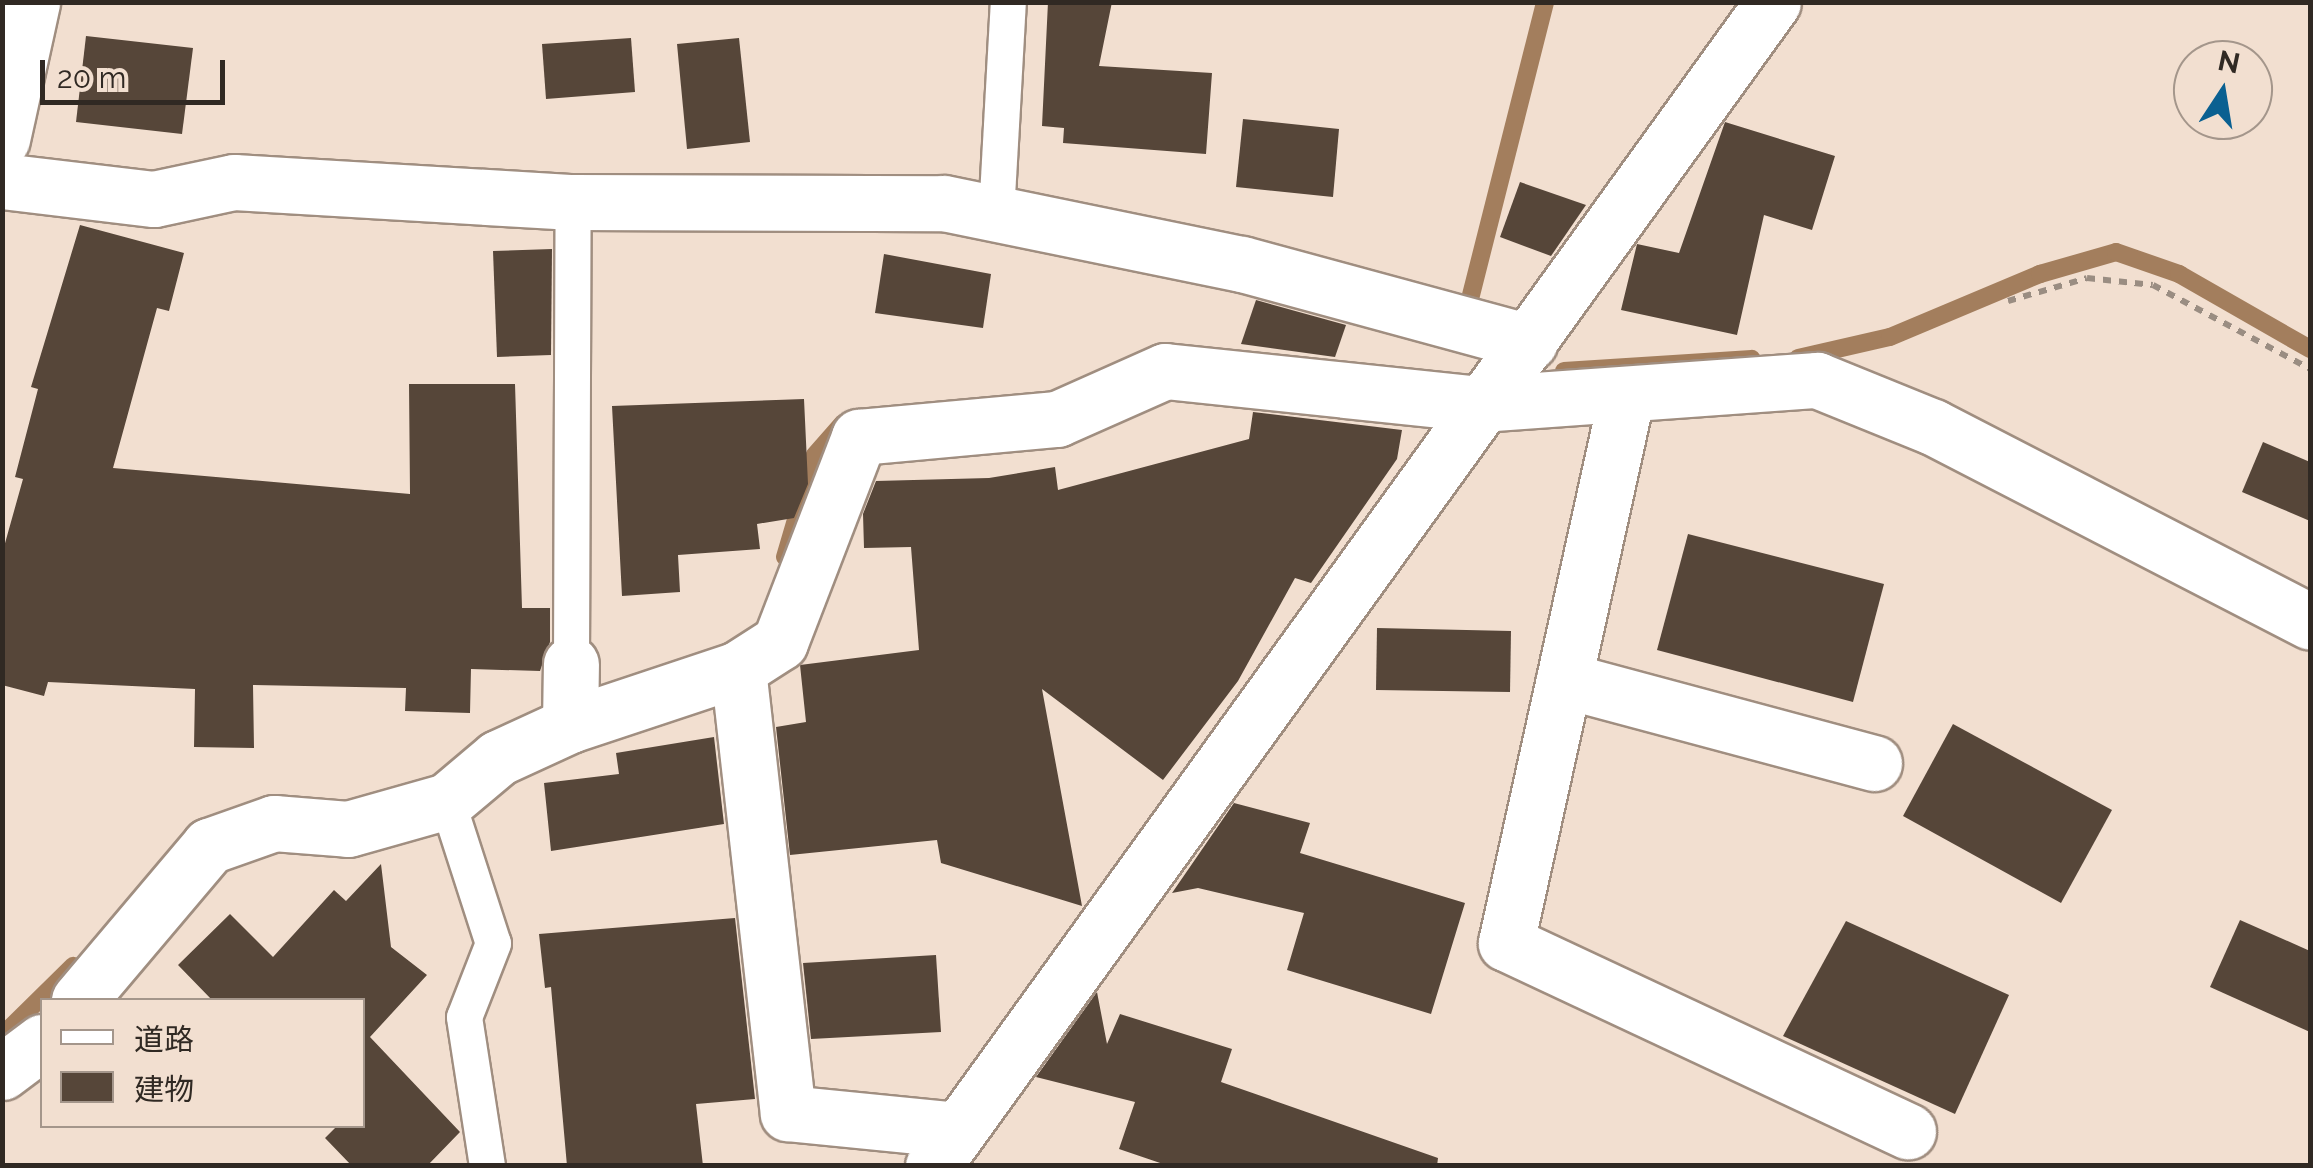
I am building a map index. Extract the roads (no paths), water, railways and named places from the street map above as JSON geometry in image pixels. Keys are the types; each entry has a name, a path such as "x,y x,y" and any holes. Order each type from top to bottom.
{"street":[{"path":"2,139 32,2"},
{"path":"738,669 788,1113 945,1148 1773,2"},
{"path":"2,181 154,198 234,182 573,202 944,204 1242,264 1530,342"},
{"path":"81,998 210,846 274,822 348,829 446,802 498,758 570,722 738,669 780,642 858,437 1057,419 1165,372 1481,402 1626,398 1816,380 1933,427 2310,622"},
{"path":"1626,398 1506,944 1908,1131"},
{"path":"570,664 570,722"},
{"path":"1564,680 1874,763"},
{"path":"2,1072 40,1044"}],"lane":[{"path":"996,214 1008,2"},
{"path":"570,664 573,202"},
{"path":"446,802 493,943 464,1016 487,1166"}],"waterway":[{"path":"1470,299 1545,2"},
{"path":"1798,358 1890,337 2040,274 2116,252 2179,274 2310,349"},
{"path":"1564,371 1752,359"},
{"path":"785,557 815,455 843,423"},
{"path":"41,998 73,966"},
{"path":"2,1036 40,999"}]}
